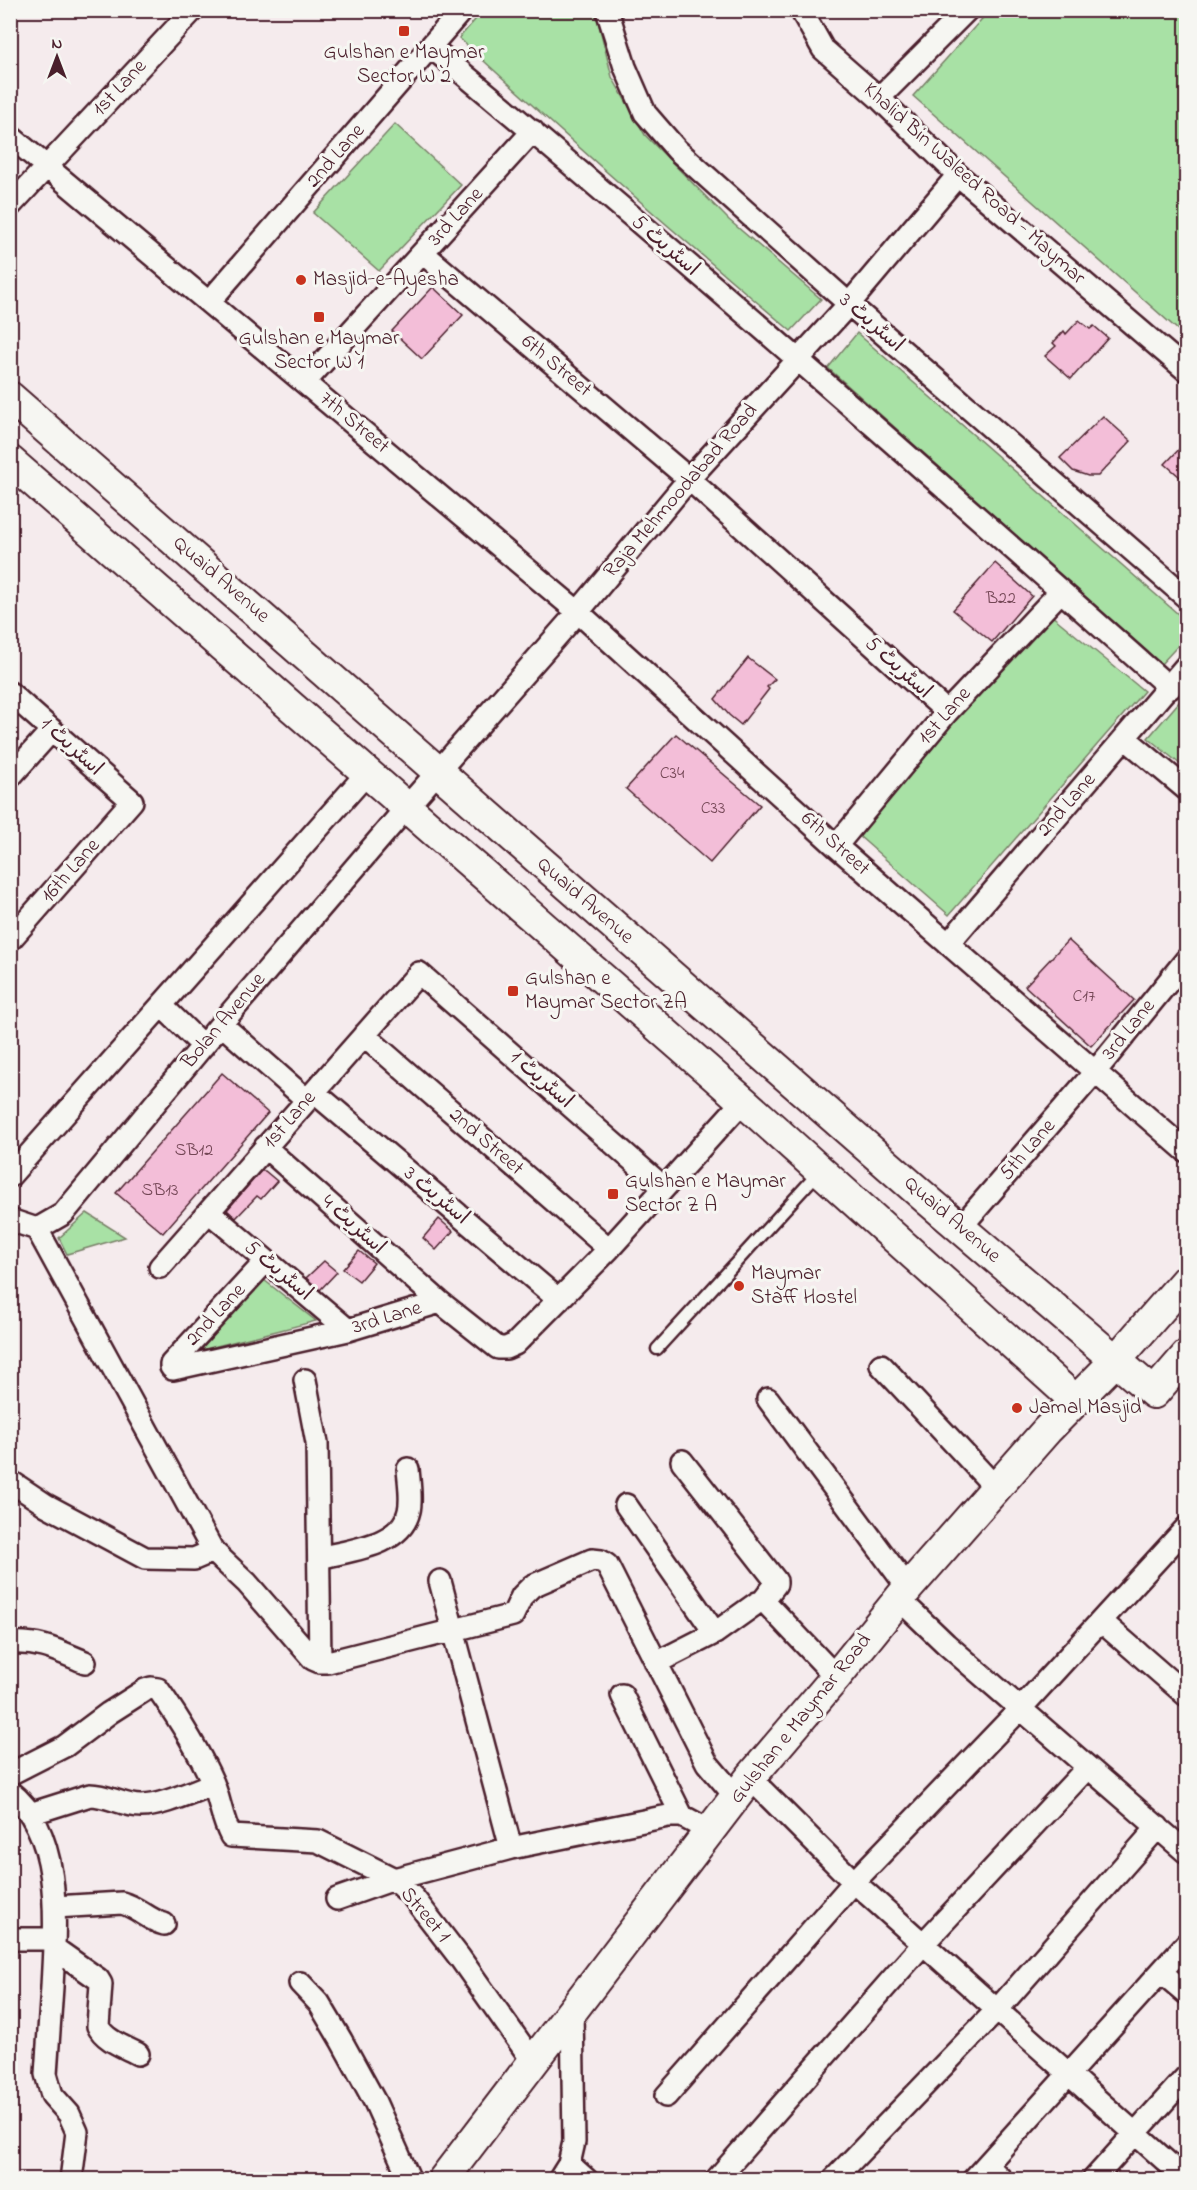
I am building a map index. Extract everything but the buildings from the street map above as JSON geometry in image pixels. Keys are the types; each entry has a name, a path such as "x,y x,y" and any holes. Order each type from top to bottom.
{"main road":[{"name":"Quaid Avenue","path":"10,397 960,1228 1154,1393 1186,1356"},
{"path":"10,461 743,1101 1076,1401"},
{"name":"Gulshan e Maymar Road","path":"442,2180 743,1788 904,1593 1047,1430 1116,1360 1186,1281"}],"street":[{"name":"1st Lane","path":"10,206 193,10"},
{"name":"2nd Lane","path":"210,301 462,10"},
{"name":"اسٹریٹ 3","path":"607,10 625,67 645,112 677,150 849,304 1186,597"},
{"name":"Khalid Bin Waleed Road - Maymar","path":"801,10 823,49 879,98 958,175 1186,370"},
{"path":"879,98 962,12"},
{"path":"431,47 533,131"},
{"name":"3rd Lane","path":"305,382 424,254 533,131"},
{"name":"اسٹریٹ 5","path":"533,131 796,360"},
{"name":"7th Street","path":"10,136 210,301 578,612"},
{"name":"Raja Mehmoodabad Road","path":"406,808 578,612 689,478 849,304 958,175"},
{"name":"6th Street","path":"424,254 689,478"},
{"path":"796,360 1170,688"},
{"name":"اسٹریٹ 5","path":"689,478 947,712"},
{"name":"1st Lane","path":"836,846 947,712 1061,591"},
{"name":"6th Street","path":"578,612 836,846 1095,1072"},
{"name":"2nd Lane","path":"948,944 1170,688 1186,666"},
{"name":"اسٹریٹ 1","path":"10,693 132,801"},
{"path":"10,777 52,730"},
{"path":"1125,738 1186,789"},
{"path":"10,1176 368,772"},
{"name":"16th Lane","path":"10,940 132,801"},
{"name":"Bolan Avenue","path":"37,1229 63,1214 221,1024 406,808"},
{"name":"3rd Lane","path":"1095,1072 1186,960"},
{"name":"1st Lane","path":"160,1267 419,973"},
{"name":"اسٹریٹ 1","path":"419,973 663,1187"},
{"path":"162,1006 203,1046"},
{"name":"اسٹریٹ 3","path":"221,1024 559,1300"},
{"name":"2nd Street","path":"364,1035 609,1249"},
{"path":"1095,1072 1186,1151"},
{"name":"5th Lane","path":"960,1228 1095,1072"},
{"name":"3rd Lane","path":"173,1369 348,1330 440,1302 498,1348 506,1348 515,1344 609,1249 743,1101"},
{"name":"اسٹریٹ 4","path":"265,1147 440,1302"},
{"name":"اسٹریٹ 5","path":"208,1212 348,1330"},
{"path":"10,1220 37,1229 213,1551 247,1583 313,1659 328,1662 513,1615 522,1596 532,1586 592,1560 601,1561 607,1565 707,1763 743,1788 854,1882 1181,2174"},
{"name":"2nd Lane","path":"173,1369 171,1364 266,1261"},
{"path":"881,1365 996,1488"},
{"path":"304,1380 317,1443 320,1662"},
{"path":"768,1399 904,1593 946,1644 1186,1852"},
{"path":"656,1663 715,1633 757,1603 762,1602 775,1587 776,1581 682,1461"},
{"path":"318,1558 376,1544 398,1532 405,1523 410,1509 408,1469"},
{"path":"10,1481 46,1505 145,1558 194,1559 213,1551"},
{"path":"626,1505 715,1633"},
{"path":"666,2096 854,1882 1021,1708 1186,1528"},
{"path":"440,1581 511,1848"},
{"path":"762,1602 767,1604 836,1677"},
{"path":"1101,1621 1186,1695"},
{"path":"10,1643 29,1642 45,1645 85,1662"},
{"path":"10,1774 65,1746 118,1707 151,1688 158,1689 182,1724 213,1784 151,1805 130,1804 100,1795 90,1795 30,1814"},
{"path":"622,1695 682,1816"},
{"path":"716,2180 923,1944 1088,1767"},
{"name":"Street 1","path":"213,1784 229,1834 234,1837 318,1841 394,1879 412,1897 460,1958 532,2060"},
{"path":"10,1792 30,1814 43,1841 55,1907 46,2074 52,2095 69,2114 77,2132 71,2180"},
{"path":"337,1899 394,1879 511,1848 668,1816 682,1816 710,1831"},
{"path":"833,2180 997,2010 1158,1827"},
{"path":"55,1907 123,1903 154,1921 164,1924"},
{"path":"10,1939 54,1944 98,1979 101,1984 98,2026 100,2031 138,2054"},
{"path":"1002,2180 980,2172 1186,1944"},
{"path":"1161,1972 1186,1993"},
{"path":"300,1983 319,2003 347,2050 375,2102 410,2180"},
{"path":"572,2009 574,2142 564,2172 587,2180"},
{"path":"1093,2180 1186,2078"}],"lane":[{"path":"657,1349 821,1170"}],"green space":[{"path":"483,11 593,11 596,13 612,77 645,135 729,220 821,299 791,331 623,186 459,38"},
{"path":"989,11 1186,11 1186,337 913,96"},
{"path":"395,124 461,185 379,271 313,213"},
{"path":"857,333 1186,621 1186,637 1161,664 828,368"},
{"path":"1051,615 1144,691 949,915 851,829"},
{"path":"1186,694 1186,769 1148,738"},
{"path":"87,1213 125,1237 67,1254 59,1238"},
{"path":"264,1280 316,1321 201,1350"}],"place":[{"name":"Gulshan e Maymar Sector W 2","path":"404,31"},
{"name":"Masjid-e-Ayesha","path":"301,280"},
{"name":"Gulshan e Maymar Sector W 1","path":"319,317"},
{"name":"Gulshan e Maymar Sector ZA","path":"513,991"},
{"name":"Gulshan e Maymar Sector Z A","path":"613,1194"},
{"name":"Maymar Staff Hostel","path":"739,1286"},
{"name":"Jamal Masjid","path":"1017,1408"}]}
